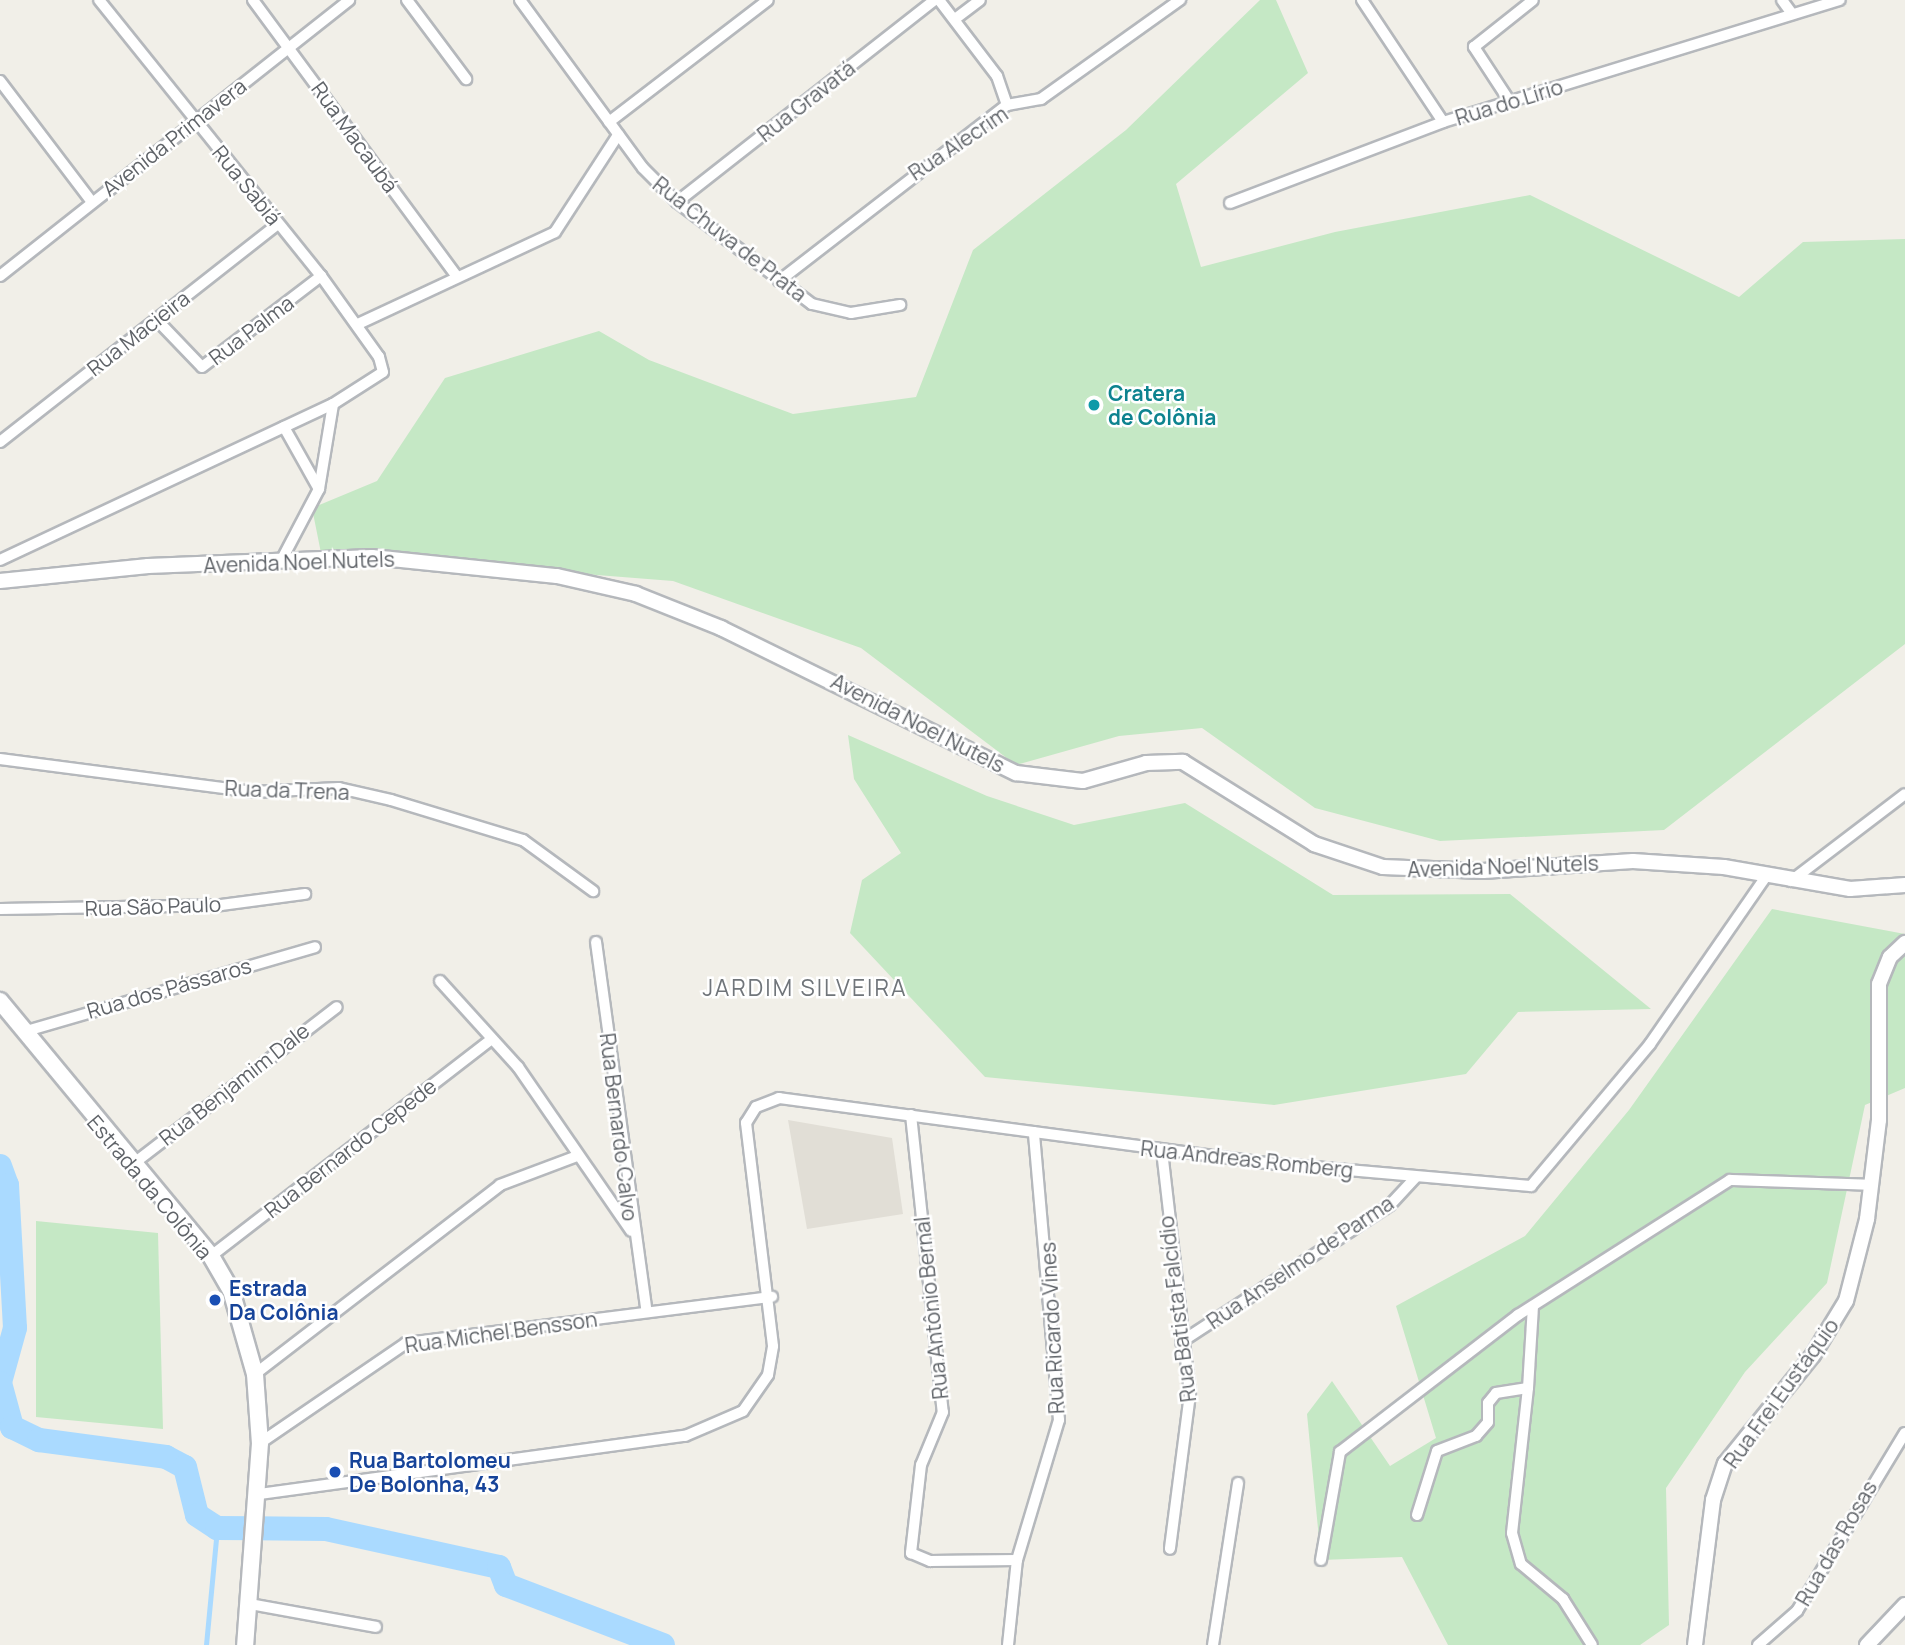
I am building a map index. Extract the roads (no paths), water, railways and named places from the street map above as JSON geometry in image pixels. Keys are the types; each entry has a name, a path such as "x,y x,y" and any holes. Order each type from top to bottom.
{"main road":[{"name":"Estrada da Colônia","path":"0,1002 211,1256 231,1290 255,1374 260,1443 255,1550 245,1645"}],"street":[{"name":"Rua Sabiá","path":"99,0 321,276 358,324 379,357 382,377 333,404"},
{"name":"Rua Macaubá","path":"253,0 456,275"},
{"name":"Avenida Primavera","path":"0,276 349,0"},
{"path":"407,0 466,79"},
{"path":"521,0 527,0"},
{"name":"Rua Chuva de Prata","path":"521,0 618,135 677,202 779,281 831,311 900,305"},
{"path":"609,122 768,0"},
{"path":"937,0 955,19 997,76 1007,105"},
{"name":"Rua Gravatá","path":"677,202 937,0"},
{"path":"955,19 980,0"},
{"name":"Rua Alecrim","path":"779,281 1007,105 1041,99 1181,0"},
{"path":"1362,0 1443,122"},
{"path":"1510,102 1474,47 1533,0"},
{"path":"1782,0 1792,14"},
{"name":"Rua do Lírio","path":"1230,202 1443,122 1840,0"},
{"path":"0,81 92,202"},
{"path":"358,324 456,275 555,232 618,135"},
{"name":"Rua Macieira","path":"0,442 278,223"},
{"name":"Rua Palma","path":"156,318 202,367 321,276"},
{"path":"0,560 333,404"},
{"path":"281,561 319,489 333,404"},
{"path":"284,427 319,489"},
{"name":"Avenida Noel Nutels","path":"0,581 372,557 460,563 615,588 820,673 1016,773 1083,781 1146,763 1183,762 1314,844 1383,867 1483,871 1633,861 1767,876 1850,889 1905,885"},
{"name":"Rua da Trena","path":"0,758 253,792 339,788 391,800 523,840 593,891"},
{"path":"1791,881 1905,794"},
{"name":"Rua Andreas Romberg","path":"772,1297 746,1123 756,1107 779,1098 1162,1151 1531,1186 1650,1044 1767,876"},
{"name":"Rua São Paulo","path":"0,909 211,906 305,894"},
{"name":"Rua Bernardo Calvo","path":"596,942 633,1233 647,1312"},
{"name":"Rua Frei Eustáquio","path":"1695,1645 1721,1476 1846,1301 1871,1185 1879,1120 1879,984 1890,957 1905,943"},
{"name":"Rua dos Pássaros","path":"23,1032 316,947"},
{"path":"440,981 489,1041 518,1067 577,1156 633,1233"},
{"name":"Rua Benjamim Dale","path":"133,1164 337,1007"},
{"name":"Rua Bernardo Cepede","path":"211,1256 489,1041"},
{"name":"Rua Antônio Bernal","path":"911,1115 943,1412 921,1465 911,1553 930,1561 1017,1560"},
{"name":"Rua Ricardo Vines","path":"1008,1645 1017,1560 1059,1420 1034,1132"},
{"name":"Rua Batista Falcídio","path":"1162,1151 1189,1421 1170,1549"},
{"path":"255,1374 500,1185 577,1156"},
{"name":"Rua Anselmo de Parma","path":"1181,1342 1390,1206 1416,1177"},
{"path":"1321,1560 1340,1452 1533,1307 1730,1180 1871,1185"},
{"path":"259,1494 706,1432 743,1411 768,1375 772,1297"},
{"name":"Rua Michel Bensson","path":"260,1443 406,1343 772,1297"},
{"path":"1533,1307 1528,1388 1512,1534 1521,1564 1563,1598 1592,1645"},
{"path":"1417,1515 1437,1451 1476,1436 1488,1422 1488,1403 1496,1393 1528,1388"},
{"name":"Rua das Rosas","path":"1758,1645 1797,1611 1905,1433"},
{"path":"1213,1645 1238,1483"},
{"path":"250,1604 376,1627"},
{"path":"1867,1645 1905,1605"}],"waterway":[{"path":"0,1166 7,1185 15,1328 0,1382"},
{"path":"0,1383 12,1427 39,1440 166,1457 185,1467 197,1515 217,1528 326,1529 499,1567 506,1585 663,1645"},
{"path":"206,1645 217,1528"}],"place":[{"name":"Cratera de Colônia","path":"1094,405"},
{"name":"Estrada Da Colônia","path":"215,1300"},
{"name":"Rua Bartolomeu De Bolonha, 43","path":"335,1472"}],"district":[{"name":"JARDIM SILVEIRA","path":"805,987"}]}
